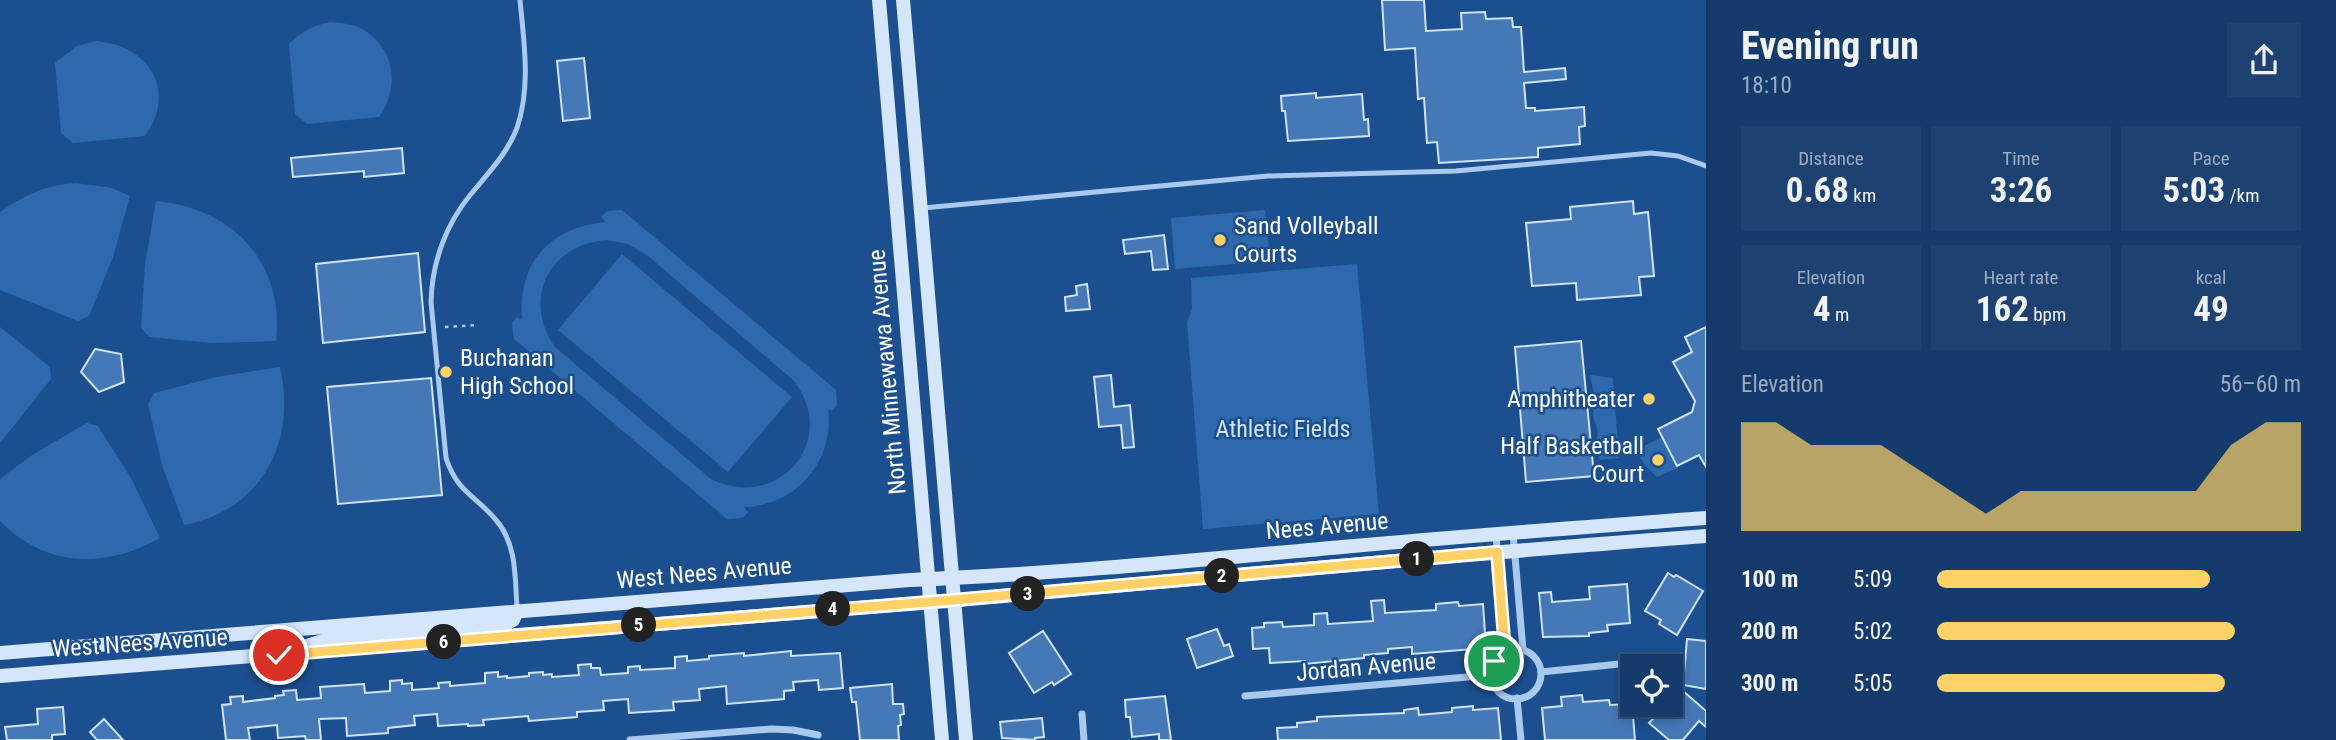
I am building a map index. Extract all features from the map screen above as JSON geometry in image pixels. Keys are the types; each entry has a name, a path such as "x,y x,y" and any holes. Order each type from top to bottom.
{"main road":[{"name":"North Minnewawa Avenue","path":"879,0 942,740"},
{"name":"North Minnewawa Avenue","path":"903,0 966,740"},
{"path":"896,210 920,208"},
{"name":"Nees Avenue","path":"952,578 1706,518"},
{"name":"Nees Avenue","path":"953,600 1514,550 1706,536"},
{"name":"West Nees Avenue","path":"0,653 952,578"},
{"name":"West Nees Avenue","path":"0,676 953,600"},
{"path":"279,655 327,640 504,625 513,620 517,611"}],"street":[{"path":"1513,533 1523,650"},
{"path":"1496,534 1505,651"},
{"path":"1523,650 1535,658 1541,672 1538,684 1530,694 1511,698 1499,692 1491,675 1494,661 1505,651 1523,650"},
{"path":"1541,672 1620,664"},
{"name":"Jordan Avenue","path":"1245,696 1491,675"},
{"path":"1517,698 1521,740"},
{"path":"1082,714 1084,740"},
{"path":"630,740 771,729 818,735"}],"lane":[{"path":"517,611 513,558 504,533 496,520 456,481 446,458 431,288 439,253 451,223 505,153 519,120 526,78 520,0"},
{"path":"920,208 1268,176 1456,171 1651,153 1678,156 1706,166"}],"path":[{"path":"445,327 477,325"}],"green space":[{"path":"330,22 363,29 377,40 384,50 389,61 392,84 390,95 379,117 307,124 295,114 289,44 308,30"},
{"path":"96,41 114,44 130,51 143,61 152,73 158,87 159,102 155,119 145,136 73,143 61,133 55,63 77,46"},
{"path":"76,183 112,188 130,196 113,257 89,316 78,321 0,290 0,212 36,192"},
{"path":"156,201 183,206 208,215 230,228 248,244 262,264 272,287 277,313 276,341 212,343 149,337 141,328 145,264"},
{"path":"622,210 836,390 837,405 832,411 828,409 829,428 818,463 808,477 780,499 763,505 744,507 748,512 743,518 727,519 514,339 512,323 517,317 522,320 525,282 531,266 541,252 553,240 568,232 586,225 606,222 601,217 607,211","holes":["606,240 628,244 648,256 794,381 806,404 810,426 806,447 795,465 779,478 759,486 736,487 711,479 555,347 545,329 541,311 541,294 546,278 569,252 586,244"]},
{"name":"Sand Volleyball Courts","path":"1265,210 1270,261 1175,269 1171,218"},
{"path":"622,254 792,397 728,472 558,330"},
{"name":"Athletic Fields","path":"1357,264 1379,514 1203,529 1187,322 1192,309 1191,278"},
{"path":"0,327 50,367 51,379 0,443"},
{"path":"280,367 284,395 283,421 278,446 268,468 253,488 234,505 211,517 184,525 162,465 148,404 154,393 216,377"},
{"path":"1590,375 1613,378 1619,458 1600,460 1595,447 1598,432 1593,416 1594,394"},
{"path":"87,423 98,426 132,480 160,538 118,555 77,559 37,548 0,521 0,479 32,455"},
{"name":"Half Basketball Court","path":"1662,437 1678,468 1657,477 1644,464 1636,450"}],"building":[{"path":"1382,0 1424,0 1426,31 1462,29 1461,13 1485,12 1486,19 1512,18 1513,27 1521,27 1524,72 1565,68 1566,79 1524,83 1526,108 1535,108 1535,111 1584,107 1585,126 1579,127 1580,144 1538,148 1538,157 1439,163 1437,142 1427,143 1424,98 1418,99 1415,48 1385,50"},
{"path":"584,58 590,118 563,121 557,61"},
{"path":"1316,93 1316,98 1362,94 1364,120 1368,119 1369,136 1288,141 1281,96"},
{"path":"402,148 404,173 364,177 364,171 293,177 291,158"},
{"path":"1633,201 1634,214 1648,212 1654,276 1639,277 1641,295 1577,300 1576,283 1532,286 1526,223 1571,219 1570,207"},
{"path":"1164,235 1168,269 1153,270 1151,251 1125,254 1123,240"},
{"path":"418,253 425,332 323,343 316,264"},
{"path":"1087,284 1090,309 1066,311 1065,297 1077,295 1076,286"},
{"path":"1706,327 1706,467 1699,455 1677,466 1658,429 1692,412 1695,401 1673,362 1692,352 1685,337"},
{"path":"1581,341 1594,476 1526,482 1515,347"},
{"path":"95,349 121,354 124,382 99,392 81,372"},
{"path":"1111,375 1114,407 1130,405 1134,447 1123,448 1121,425 1099,427 1094,377"},
{"path":"431,378 442,495 338,504 327,387"},
{"path":"1668,573 1703,591 1677,635 1659,624 1661,620 1645,611"},
{"path":"1627,584 1630,623 1607,625 1608,631 1589,633 1589,636 1543,637 1539,593 1551,592 1552,602 1590,599 1589,587"},
{"path":"1384,600 1385,613 1436,610 1436,604 1483,604 1486,648 1412,654 1412,647 1388,649 1388,653 1364,655 1364,658 1305,664 1305,661 1270,663 1269,648 1253,649 1252,628 1264,627 1264,623 1282,622 1283,627 1314,625 1314,614 1327,613 1328,624 1373,621 1371,601"},
{"path":"1217,629 1224,646 1229,644 1233,656 1197,668 1187,639"},
{"path":"1043,631 1071,674 1034,693 1009,653"},
{"path":"1687,639 1706,641 1706,689 1683,685"},
{"path":"791,651 791,656 840,653 843,688 819,690 818,680 793,682 794,690 784,691 784,699 727,704 726,686 699,689 700,700 673,702 674,710 629,713 628,699 603,701 604,710 577,712 577,717 529,721 528,716 483,720 484,725 438,726 437,714 414,716 415,725 388,728 388,733 347,736 346,718 319,719 321,740 306,740 305,736 278,738 277,725 248,728 250,740 226,740 222,705 231,704 230,697 243,696 243,702 275,698 284,695 283,691 296,690 297,700 321,698 320,687 364,684 365,693 390,691 390,681 402,680 402,684 412,683 412,690 439,688 438,683 450,682 450,686 485,683 485,673 498,672 498,677 507,678 543,672 543,675 552,674 552,677 579,675 578,665 591,664 591,668 600,668 601,675 628,673 628,667 640,666 640,670 675,668 675,657 687,656 687,661 709,659 709,656 744,653 744,656"},
{"path":"892,684 893,704 903,704 904,714 900,715 901,725 898,726 899,740 860,740 856,702 852,702 850,688"},
{"path":"1683,691 1706,711 1706,727 1699,721 1683,740 1669,740 1649,723 1655,717 1683,717"},
{"path":"1582,695 1583,702 1609,700 1610,705 1620,705 1620,717 1633,717 1635,740 1545,740 1542,708 1562,706 1561,697"},
{"path":"1165,696 1171,740 1159,740 1159,734 1132,737 1130,717 1126,717 1125,700"},
{"path":"1473,706 1473,710 1498,708 1501,740 1278,740 1277,728 1297,727 1297,723 1317,721 1317,717 1404,713 1404,710 1418,708 1419,715 1452,712 1452,708"},
{"path":"63,707 65,734 52,735 52,740 7,740 5,727 38,724 37,709"},
{"path":"1042,718 1044,737 1035,740 1002,738 1000,722"},
{"path":"104,719 123,740 97,740 90,732"}],"place":[{"name":"Sand Volleyball Courts","path":"1220,240"},
{"name":"Buchanan High School","path":"446,372"},
{"name":"Amphitheater","path":"1649,399"},
{"name":"Half Basketball Court","path":"1658,460"}],"route":[{"path":"279,655 1497,552 1505,651 1494,661"}]}
